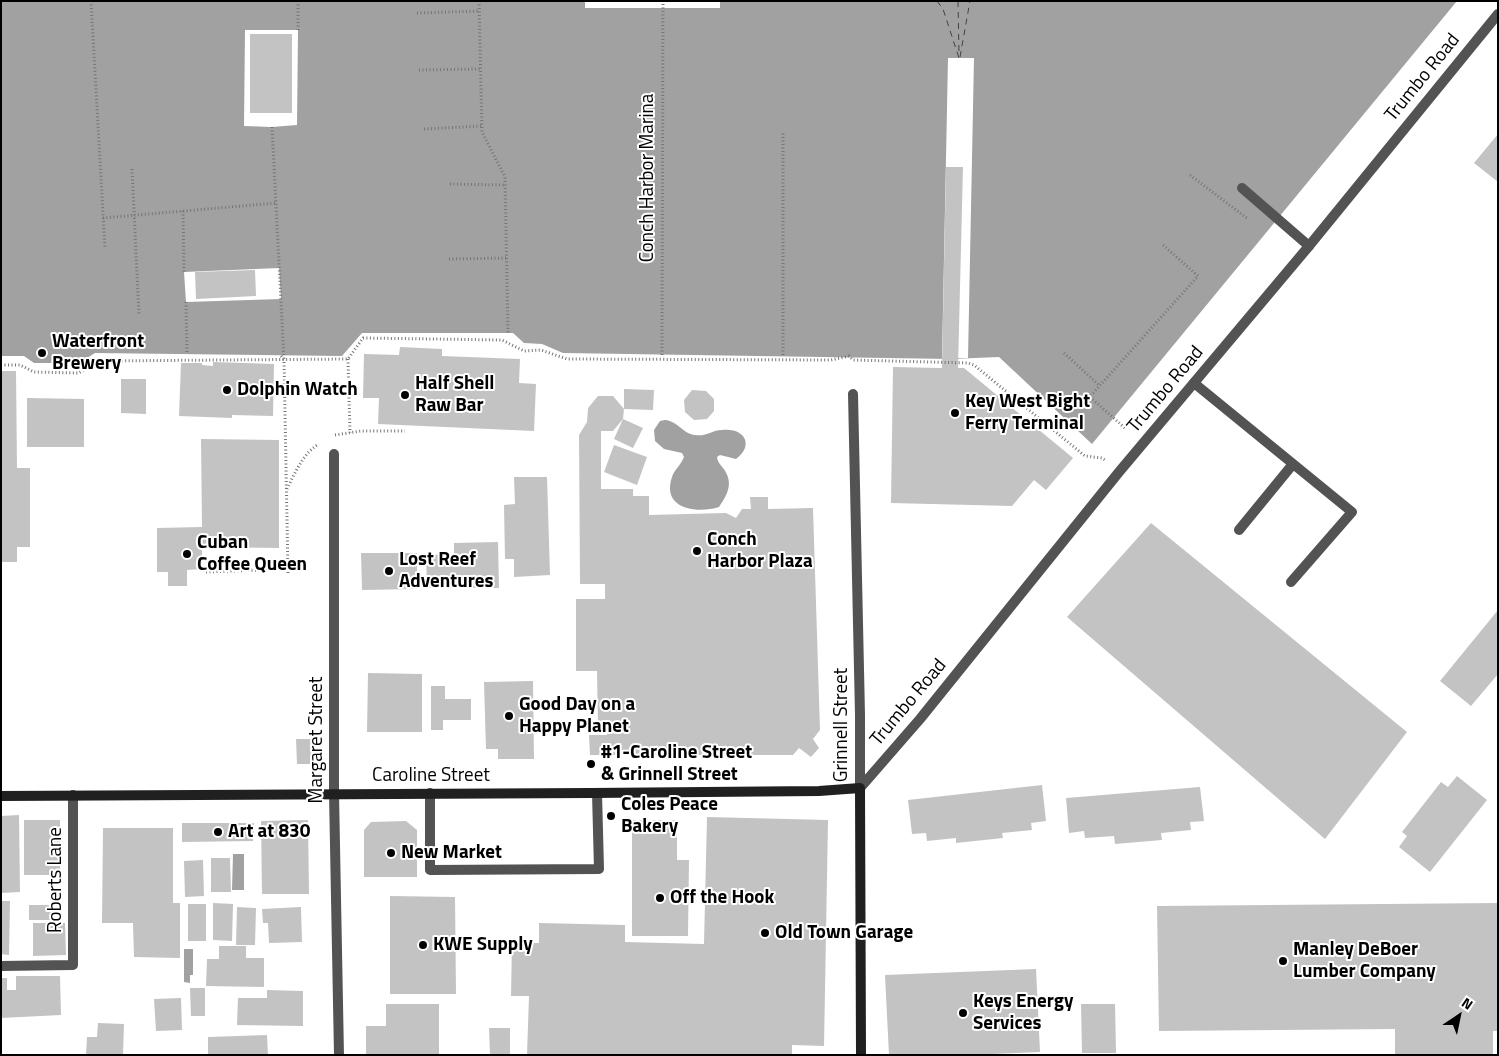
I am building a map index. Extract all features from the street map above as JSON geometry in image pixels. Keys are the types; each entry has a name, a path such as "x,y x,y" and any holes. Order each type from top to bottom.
{"street":[{"name":"Trumbo Road","path":"860,788 920,718 1119,472 1309,246 1498,14"},
{"path":"1242,188 1309,246"},
{"path":"1194,383 1352,512 1291,582"},
{"name":"Grinnell Street","path":"853,394 860,715 862,1055"},
{"name":"Margaret Street","path":"334,454 334,793 339,1055"},
{"path":"1240,530 1293,464"},
{"name":"Caroline Street","path":"1,796 819,791 860,788"},
{"path":"430,793 430,870 599,869 597,793"},
{"name":"Roberts Lane","path":"1,966 73,965 73,795"}],"path":[{"path":"91,1 105,249"},
{"path":"298,1 298,30"},
{"path":"479,1 482,132 506,177 508,333"},
{"name":"Conch Harbor Marina","path":"662,1 662,355"},
{"path":"417,13 479,11"},
{"path":"419,70 480,69"},
{"path":"424,129 482,126"},
{"path":"272,127 284,360 288,571"},
{"path":"783,132 783,355"},
{"path":"132,169 136,215 139,315"},
{"path":"1190,175 1251,222"},
{"path":"450,184 506,185"},
{"path":"103,218 276,203"},
{"path":"183,211 184,272"},
{"path":"1086,401 1198,276 1162,244"},
{"path":"449,259 507,258"},
{"path":"186,302 187,354"},
{"path":"350,433 348,359 363,338 502,340 524,351 541,350 567,359 831,360 849,356 853,360 968,363 974,365 1085,456 1102,458 1119,472"},
{"path":"1064,353 1100,386"},
{"path":"281,356 284,360"},
{"path":"1,365 20,365 34,372 79,373 97,361 348,359"},
{"path":"1090,396 1126,429"},
{"path":"206,572 293,571"}],"shaded area":[{"path":"1,1 1457,1 1092,444 999,357 951,359 563,353 542,344 524,343 513,333 362,333 342,356 95,353 79,363 34,363 24,356 1,356"},
{"path":"665,420 691,434 702,435 718,430 730,430 736,431 744,438 745,448 736,459 720,455 717,457 729,483 727,493 719,507 701,510 683,507 672,496 670,488 672,477 684,457 682,453 664,449 655,441 654,430 660,421"},
{"path":"233,854 244,854 244,890 232,890"},
{"path":"184,949 193,949 193,975 190,975 190,983 184,982"}],"pier":[{"path":"585,1 720,1 720,8 585,8"},
{"path":"245,30 298,30 297,125 272,127 244,126"},
{"path":"948,58 974,58 968,358 942,358"},
{"path":"279,268 281,299 186,302 184,272"}],"building":[{"path":"250,34 292,34 292,113 250,113"},
{"path":"1498,134 1498,182 1474,163"},
{"name":"Key West Bight Ferry Terminal","path":"946,167 963,167 958,368 964,368 1073,458 1046,490 1034,480 1012,506 891,503 893,367 942,368"},
{"path":"255,270 256,296 196,299 195,272"},
{"path":"400,347 442,349 442,356 520,359 519,383 536,384 534,431 378,424 379,398 363,398 364,354 399,355"},
{"name":"Dolphin Watch","path":"213,362 274,364 273,416 232,415 232,418 179,416 181,363 202,363 202,365 213,366"},
{"path":"1,371 16,371 17,468 30,468 30,547 17,547 17,562 1,562"},
{"path":"121,379 146,379 146,414 121,413"},
{"path":"624,389 654,390 653,410 624,409"},
{"path":"692,390 706,391 714,399 714,411 707,419 694,420 685,412 684,400"},
{"name":"Conch Harbor Plaza","path":"598,396 613,396 624,409 623,419 613,431 601,431 601,489 633,489 633,496 649,496 649,515 726,513 736,518 742,509 751,509 750,497 768,497 768,509 813,508 820,730 813,739 819,748 811,757 799,748 793,755 590,755 589,735 607,735 607,725 598,725 597,671 576,671 576,599 605,599 605,584 580,584 579,435 587,422 588,408"},
{"path":"27,398 84,399 84,447 27,447"},
{"path":"623,419 643,428 633,448 614,439"},
{"path":"201,439 279,440 279,548 202,547 202,569 187,570 187,586 168,586 168,572 157,572 157,528 202,527"},
{"path":"614,445 647,457 637,485 604,472"},
{"path":"514,477 547,477 550,575 514,577 514,559 505,559 504,505 515,504"},
{"path":"1151,523 1407,732 1325,839 1067,617"},
{"path":"498,542 499,588 427,588 426,555 454,554 454,543"},
{"name":"Lost Reef Adventures","path":"361,553 417,553 417,589 362,590"},
{"path":"1498,610 1498,674 1471,706 1440,681"},
{"path":"368,673 422,674 422,732 367,732"},
{"name":"Good Day on a Happy Planet","path":"533,681 534,759 498,759 498,749 486,749 484,682"},
{"path":"431,686 445,686 445,699 471,699 471,720 443,720 443,730 431,730"},
{"path":"296,739 315,739 316,764 297,764"},
{"path":"1457,776 1487,800 1430,872 1399,847 1407,836 1402,832 1441,782 1448,787"},
{"path":"1042,785 1046,821 1031,823 1032,830 1002,833 1003,838 956,843 956,838 927,841 926,833 912,834 908,800"},
{"path":"1200,787 1204,821 1190,822 1191,830 1161,833 1162,840 1115,844 1114,836 1085,838 1084,831 1069,833 1066,798"},
{"path":"19,815 20,892 1,893 1,816"},
{"name":"Old Town Garage","path":"707,817 828,820 824,1046 792,1045 792,1055 527,1055 529,996 511,996 512,943 539,943 539,923 625,925 625,942 704,944"},
{"path":"24,820 60,820 60,875 24,875"},
{"path":"308,820 309,894 262,894 261,821"},
{"name":"Off the Hook","path":"632,820 677,820 677,860 689,860 688,936 632,936"},
{"name":"New Market","path":"406,821 417,830 417,877 364,877 364,830 371,822"},
{"name":"Art at 830","path":"182,823 254,823 253,841 182,842"},
{"path":"103,828 173,828 173,903 180,903 180,958 134,957 133,923 102,923"},
{"path":"211,858 230,858 231,892 211,892"},
{"path":"203,860 204,896 185,897 184,861"},
{"name":"KWE Supply","path":"390,896 455,897 456,994 390,994"},
{"path":"1,901 10,901 9,955 1,954"},
{"path":"213,903 233,904 232,941 213,940"},
{"path":"1498,903 1498,1031 1493,1031 1493,1055 1395,1055 1395,1029 1159,1031 1157,906"},
{"path":"188,904 206,904 206,941 188,941"},
{"path":"29,905 54,905 54,920 29,920"},
{"path":"237,907 256,908 255,945 236,945"},
{"path":"301,907 302,942 269,943 268,923 263,923 262,909"},
{"path":"33,923 65,923 66,955 33,956"},
{"path":"219,946 246,946 246,958 264,958 264,987 206,986 207,959 219,959"},
{"name":"Keys Energy Services","path":"1036,969 1040,1052 969,1055 889,1055 885,975"},
{"path":"16,976 60,976 61,1015 1,1018 1,978 7,978 7,990 16,990"},
{"path":"190,988 205,988 205,1016 191,1016"},
{"path":"267,990 303,991 303,1026 237,1025 238,998 267,998"},
{"path":"181,998 182,1030 156,1031 154,999"},
{"path":"386,1004 439,1004 439,1055 366,1055 366,1026 386,1026"},
{"path":"1081,1004 1115,1004 1116,1053 1082,1053"},
{"path":"98,1023 124,1024 123,1055 86,1055 87,1037 97,1037"},
{"path":"489,1028 510,1028 510,1055 490,1055"},
{"path":"267,1035 268,1055 208,1054 208,1037"}],"ferry route":[{"path":"937,1 943,9 959,58"},
{"path":"958,1 959,55"},
{"path":"960,57 970,1"}],"place":[{"name":"Waterfront Brewery","path":"42,353"},
{"name":"Dolphin Watch","path":"227,390"},
{"name":"Half Shell Raw Bar","path":"405,395"},
{"name":"Key West Bight Ferry Terminal","path":"955,413"},
{"name":"Conch Harbor Plaza","path":"697,551"},
{"name":"Cuban Coffee Queen","path":"187,554"},
{"name":"Lost Reef Adventures","path":"389,571"},
{"name":"Good Day on a Happy Planet","path":"509,716"},
{"name":"#1-Caroline Street & Grinnell Street","path":"591,764"},
{"name":"Coles Peace Bakery","path":"611,816"},
{"name":"Art at 830","path":"218,832"},
{"name":"New Market","path":"391,853"},
{"name":"Off the Hook","path":"660,898"},
{"name":"Old Town Garage","path":"765,933"},
{"name":"KWE Supply","path":"423,945"},
{"name":"Manley DeBoer Lumber Company","path":"1283,961"},
{"name":"Keys Energy Services","path":"963,1013"}]}
